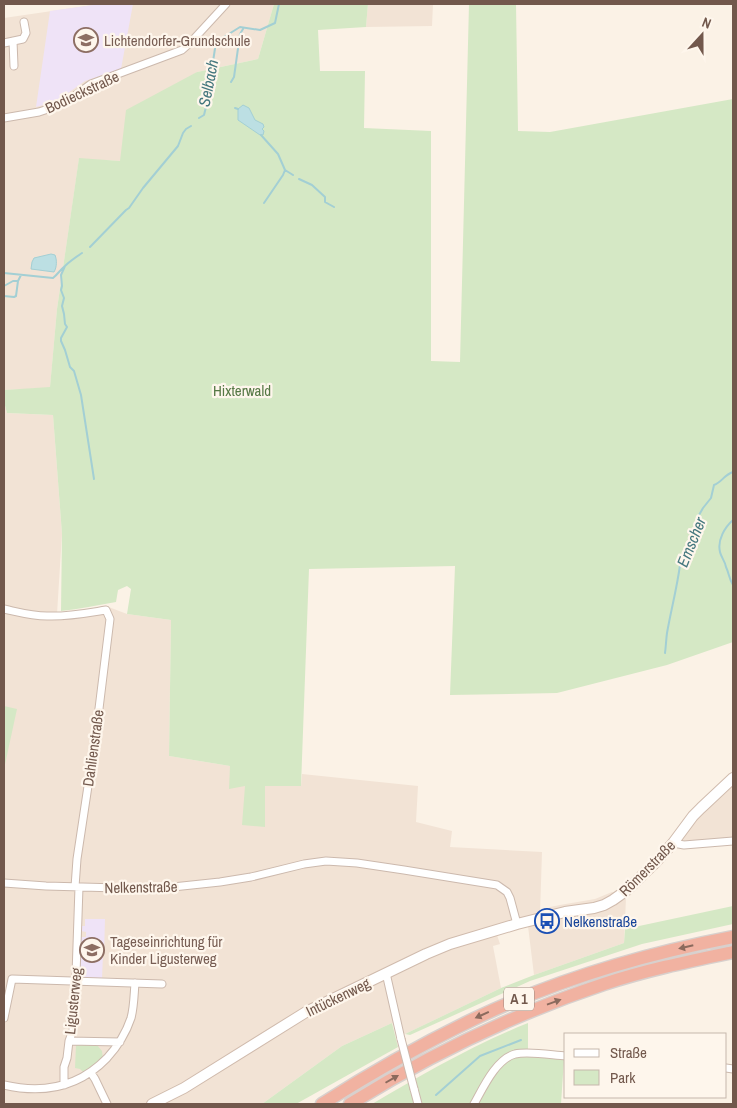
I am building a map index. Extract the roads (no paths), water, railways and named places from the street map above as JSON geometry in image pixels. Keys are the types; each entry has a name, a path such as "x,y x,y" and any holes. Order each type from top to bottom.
{"highway":[{"name":"A 1","path":"322,1104 437,1037 511,1002 638,959 733,937"},
{"name":"A 1","path":"350,1104 415,1065 482,1032 547,1004 613,982 733,952"}],"street":[{"name":"Bodieckstraße","path":"4,118 40,112 54,107 69,100 91,84 182,50 192,42 226,4"},
{"path":"4,42 21,40 24,37 26,33 24,22"},
{"path":"13,41 14,66"},
{"name":"Dahlienstraße","path":"4,609 30,615 47,616 69,616 106,610 110,619 96,733 77,859 77,887"},
{"name":"Römerstraße","path":"538,920 565,912 604,905 627,890 673,843 693,816 733,778"},
{"path":"673,843 684,846 733,841"},
{"name":"Nelkenstraße","path":"4,884 154,889 251,878 304,864 334,861 394,868 496,885 507,892 517,924"},
{"name":"Ligusterweg","path":"64,1085 64,1072 72,1030 76,981 77,887"},
{"name":"Intückenweg","path":"152,1104 184,1088 306,1012 386,973 450,944 517,924 538,920"},
{"path":"386,973 418,1104"},
{"path":"4,1018 12,979 162,984"},
{"path":"4,1085 31,1089 52,1088 64,1085 90,1073 112,1053 128,1027 132,1012 135,983"},
{"path":"69,1041 120,1042"},
{"path":"474,1104 495,1069 515,1054 564,1056"},
{"path":"90,1073 107,1104"}],"water":[{"path":"243,105 249,108 255,120 263,124 263,135 260,135 238,120 238,109"},
{"path":"51,254 55,255 56,259 54,272 31,269 34,258"}],"waterway":[{"name":"Selbach","path":"199,118 204,115 206,107 216,42 240,27 260,30 275,23 279,4"},
{"path":"231,82 234,77 240,34 243,29"},
{"name":"Selbach","path":"90,247 129,208 178,146 186,129 191,126"},
{"path":"261,135 278,154 285,170"},
{"path":"285,170 293,175"},
{"path":"264,203 285,170"},
{"path":"299,179 312,185 325,197 325,202 334,207"},
{"name":"Selbach","path":"4,273 53,278 69,262 82,253"},
{"path":"65,266 61,275 61,290 64,298 62,306 67,327 61,341 70,367 74,371 81,395 94,479"},
{"path":"4,286 13,281 18,281 21,275"},
{"path":"4,296 16,296 18,281"},
{"name":"Emscher","path":"665,653 680,565 682,560 687,558 688,546 697,530 699,515 711,498 714,485 733,472"},
{"name":"Emscher","path":"733,520 722,534 719,547 733,585"},
{"path":"436,1095 480,1056 521,1040"}],"place":[{"name":"Lichtendorfer-Grundschule","path":"86,40"},
{"name":"Nelkenstraße","path":"547,921"},
{"name":"Tageseinrichtung für Kinder Ligusterweg","path":"92,950"}],"park label":[{"name":"Hixterwald","path":"242,390"}]}
